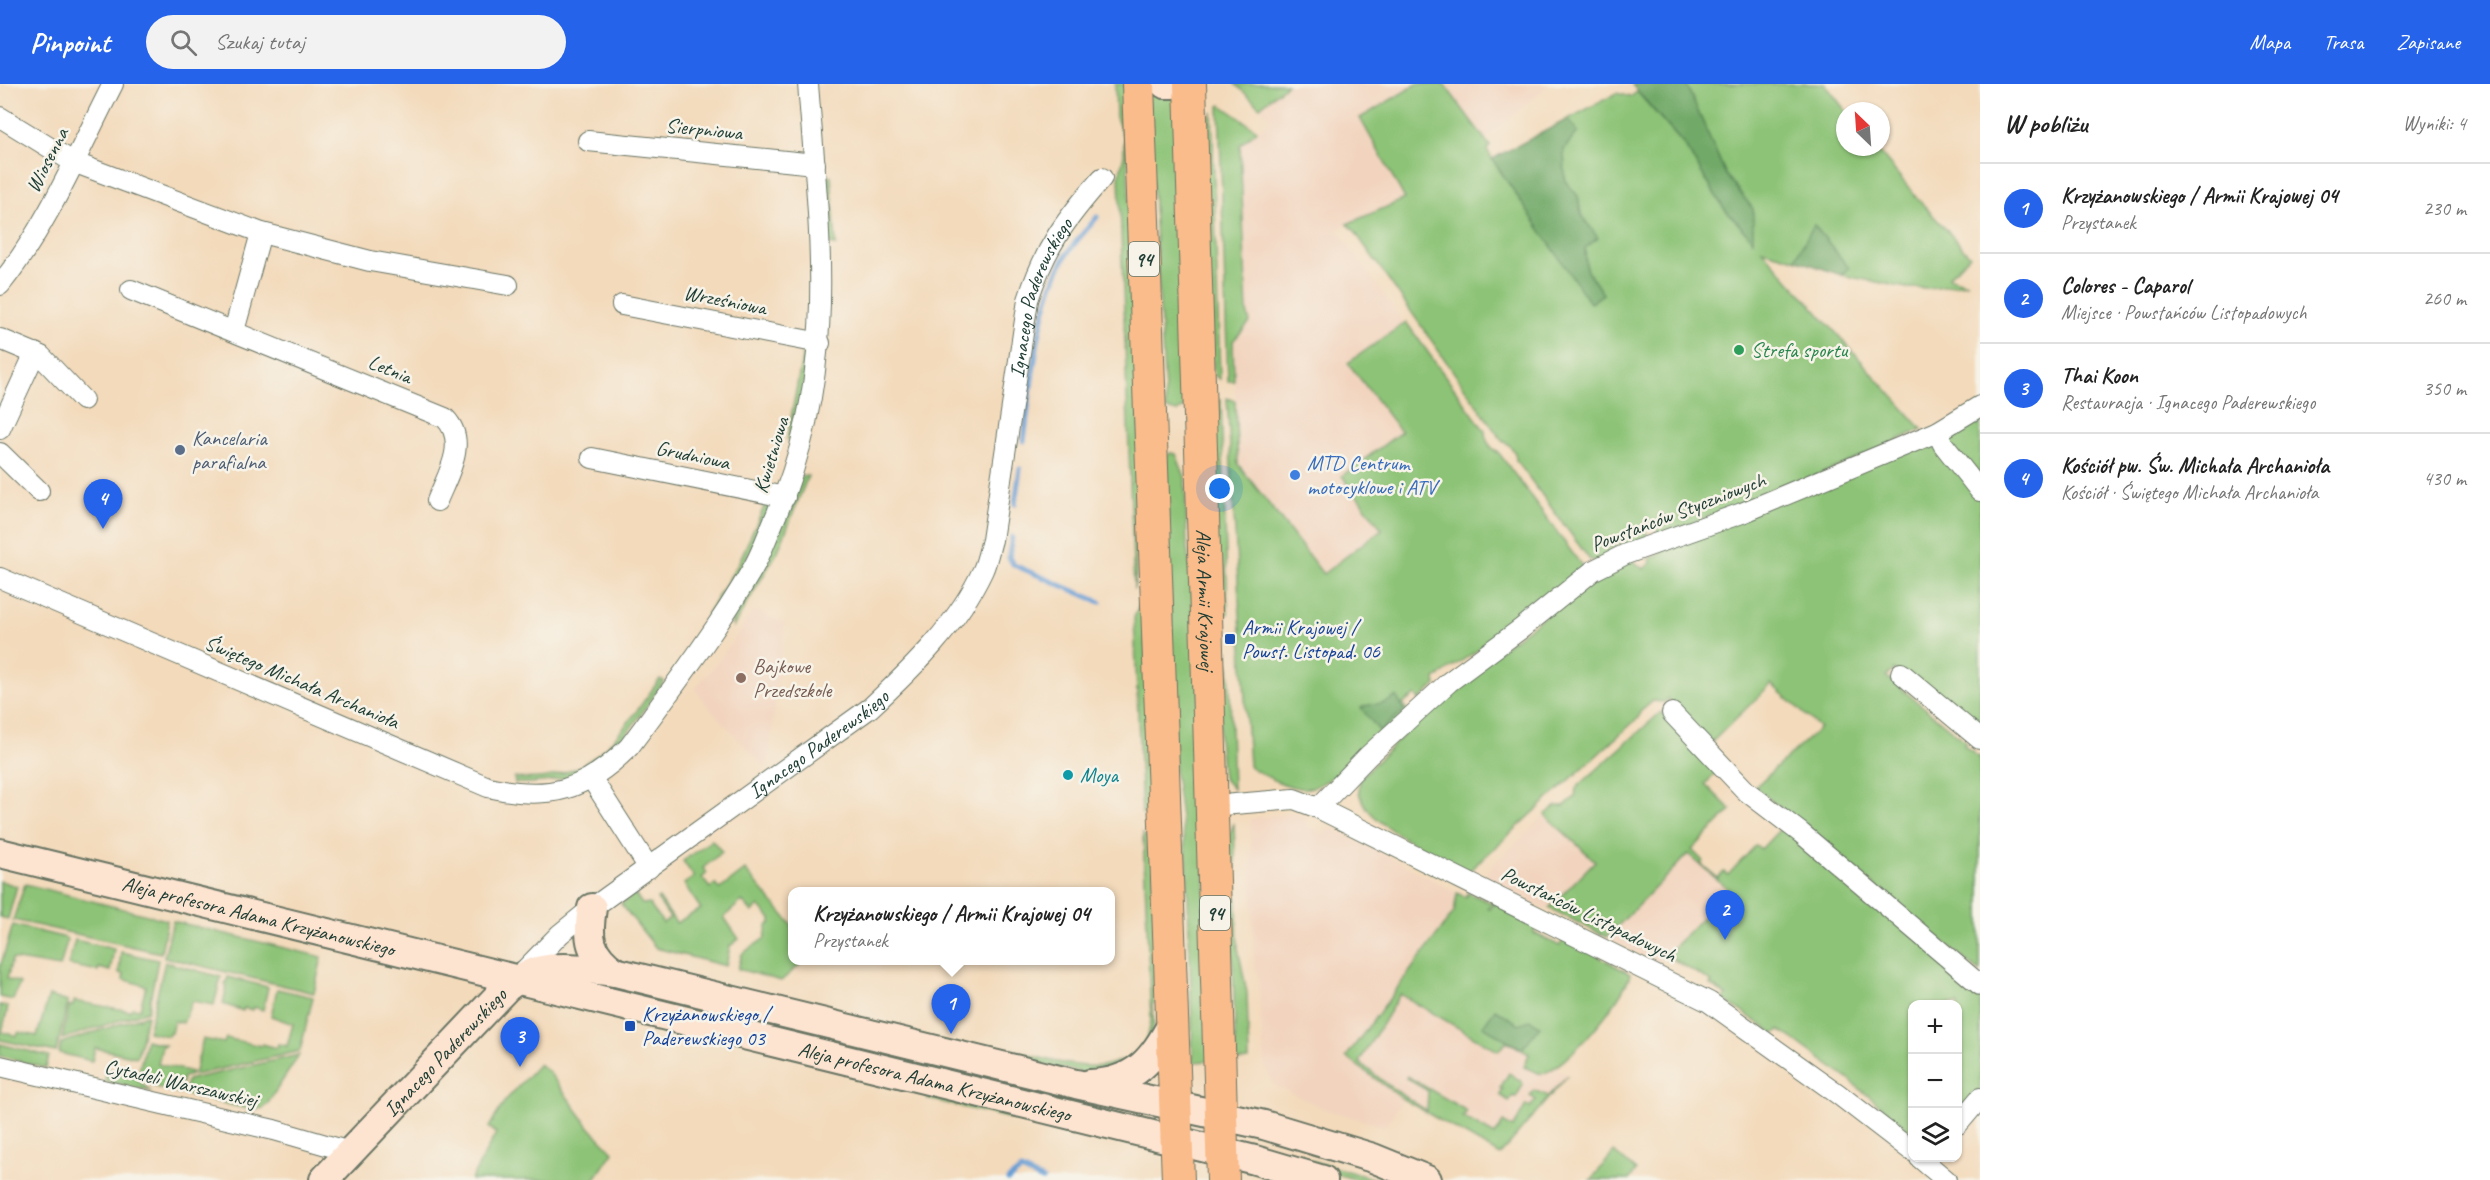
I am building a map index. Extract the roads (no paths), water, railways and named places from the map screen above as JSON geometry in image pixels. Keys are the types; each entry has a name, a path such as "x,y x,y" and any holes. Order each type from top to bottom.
{"main road":[{"name":"94","path":"1138,84 1178,1180"},
{"name":"Aleja Armii Krajowej","path":"1190,84 1222,1166"},
{"path":"1150,434 1201,434"}],"street":[{"name":"Wiosenna","path":"0,285 47,215 113,84"},
{"name":"Kwietniowa","path":"592,779 610,766 629,747 714,628 754,566 785,497 798,461 820,344 821,255 808,84"},
{"path":"1165,84 1172,84"},
{"path":"0,117 73,162 261,233 370,261 508,285"},
{"name":"Sierpniowa","path":"588,141 815,164"},
{"name":"Ignacego Paderewskiego","path":"324,1180 560,934 592,908 870,708 905,675 961,610 984,569 992,540 1028,300 1037,272 1067,218 1102,178"},
{"path":"234,330 261,233"},
{"name":"Letnia","path":"131,290 446,418 453,429 457,448 437,501"},
{"name":"Wrześniowa","path":"622,305 820,344"},
{"path":"0,339 41,356 83,399"},
{"path":"0,429 35,353"},
{"name":"Powstańców Styczniowych","path":"1318,808 1368,756 1449,682 1522,628 1593,570 1636,550 1751,510 1937,432 1980,406"},
{"path":"1937,432 1943,444 1980,491"},
{"path":"0,453 39,491"},
{"name":"Grudniowa","path":"592,458 785,497"},
{"name":"Świętego Michała Archanioła","path":"0,578 488,787 515,793 543,793 569,788 592,779"},
{"path":"1901,673 1980,739"},
{"path":"1672,713 1746,791 1802,833 1980,985"},
{"path":"592,779 648,868"},
{"name":"Powstańców Listopadowych","path":"1211,806 1294,799 1318,808 1709,1002 1908,1147"},
{"name":"Aleja profesora Adama Krzyżanowskiego","path":"0,853 1177,1143"},
{"path":"592,908 589,930 592,946 598,958 615,972"},
{"name":"Aleja profesora Adama Krzyżanowskiego","path":"516,979 556,966 615,972 1175,1106"},
{"path":"1076,1084 1104,1084 1137,1070 1160,1047 1173,1022"},
{"name":"Cytadeli Warszawskiej","path":"0,1066 274,1130 340,1149 347,1156"},
{"path":"1021,1103 1033,1102 1044,1095 1044,1084 1034,1073"},
{"path":"1962,1119 1980,1098"},
{"path":"1175,1106 1274,1128 1373,1158 1427,1180"},
{"path":"1177,1143 1222,1166 1314,1177"},
{"name":"Powstańców Listopadowych","path":"1926,1162 1946,1180"},
{"path":"1268,1180 1283,1176 1314,1177"}],"waterway":[{"path":"1024,441 1037,348 1047,301 1066,255 1097,217"},
{"path":"1015,504 1020,469"},
{"path":"1012,537 1009,558 1014,565 1100,602"},
{"path":"1008,1180 1021,1170 1043,1180"}],"place":[{"name":"Strefa sportu","path":"1739,350"},
{"name":"Kancelaria parafialna","path":"180,450"},
{"name":"MTD Centrum motocyklowe i ATV","path":"1295,475"},
{"name":"Kościół pw. Św. Michała Archanioła","path":"103,529"},
{"name":"Armii Krajowej / Powst. Listopad. 06","path":"1230,639"},
{"name":"Bajkowe Przedszkole","path":"741,678"},
{"name":"Moya","path":"1068,775"},
{"name":"Colores - Caparol","path":"1725,940"},
{"name":"Krzyżanowskiego / Paderewskiego 03","path":"630,1026"},
{"name":"Krzyżanowskiego / Armii Krajowej 04","path":"951,1034"},
{"name":"Thai Koon","path":"520,1067"}]}
